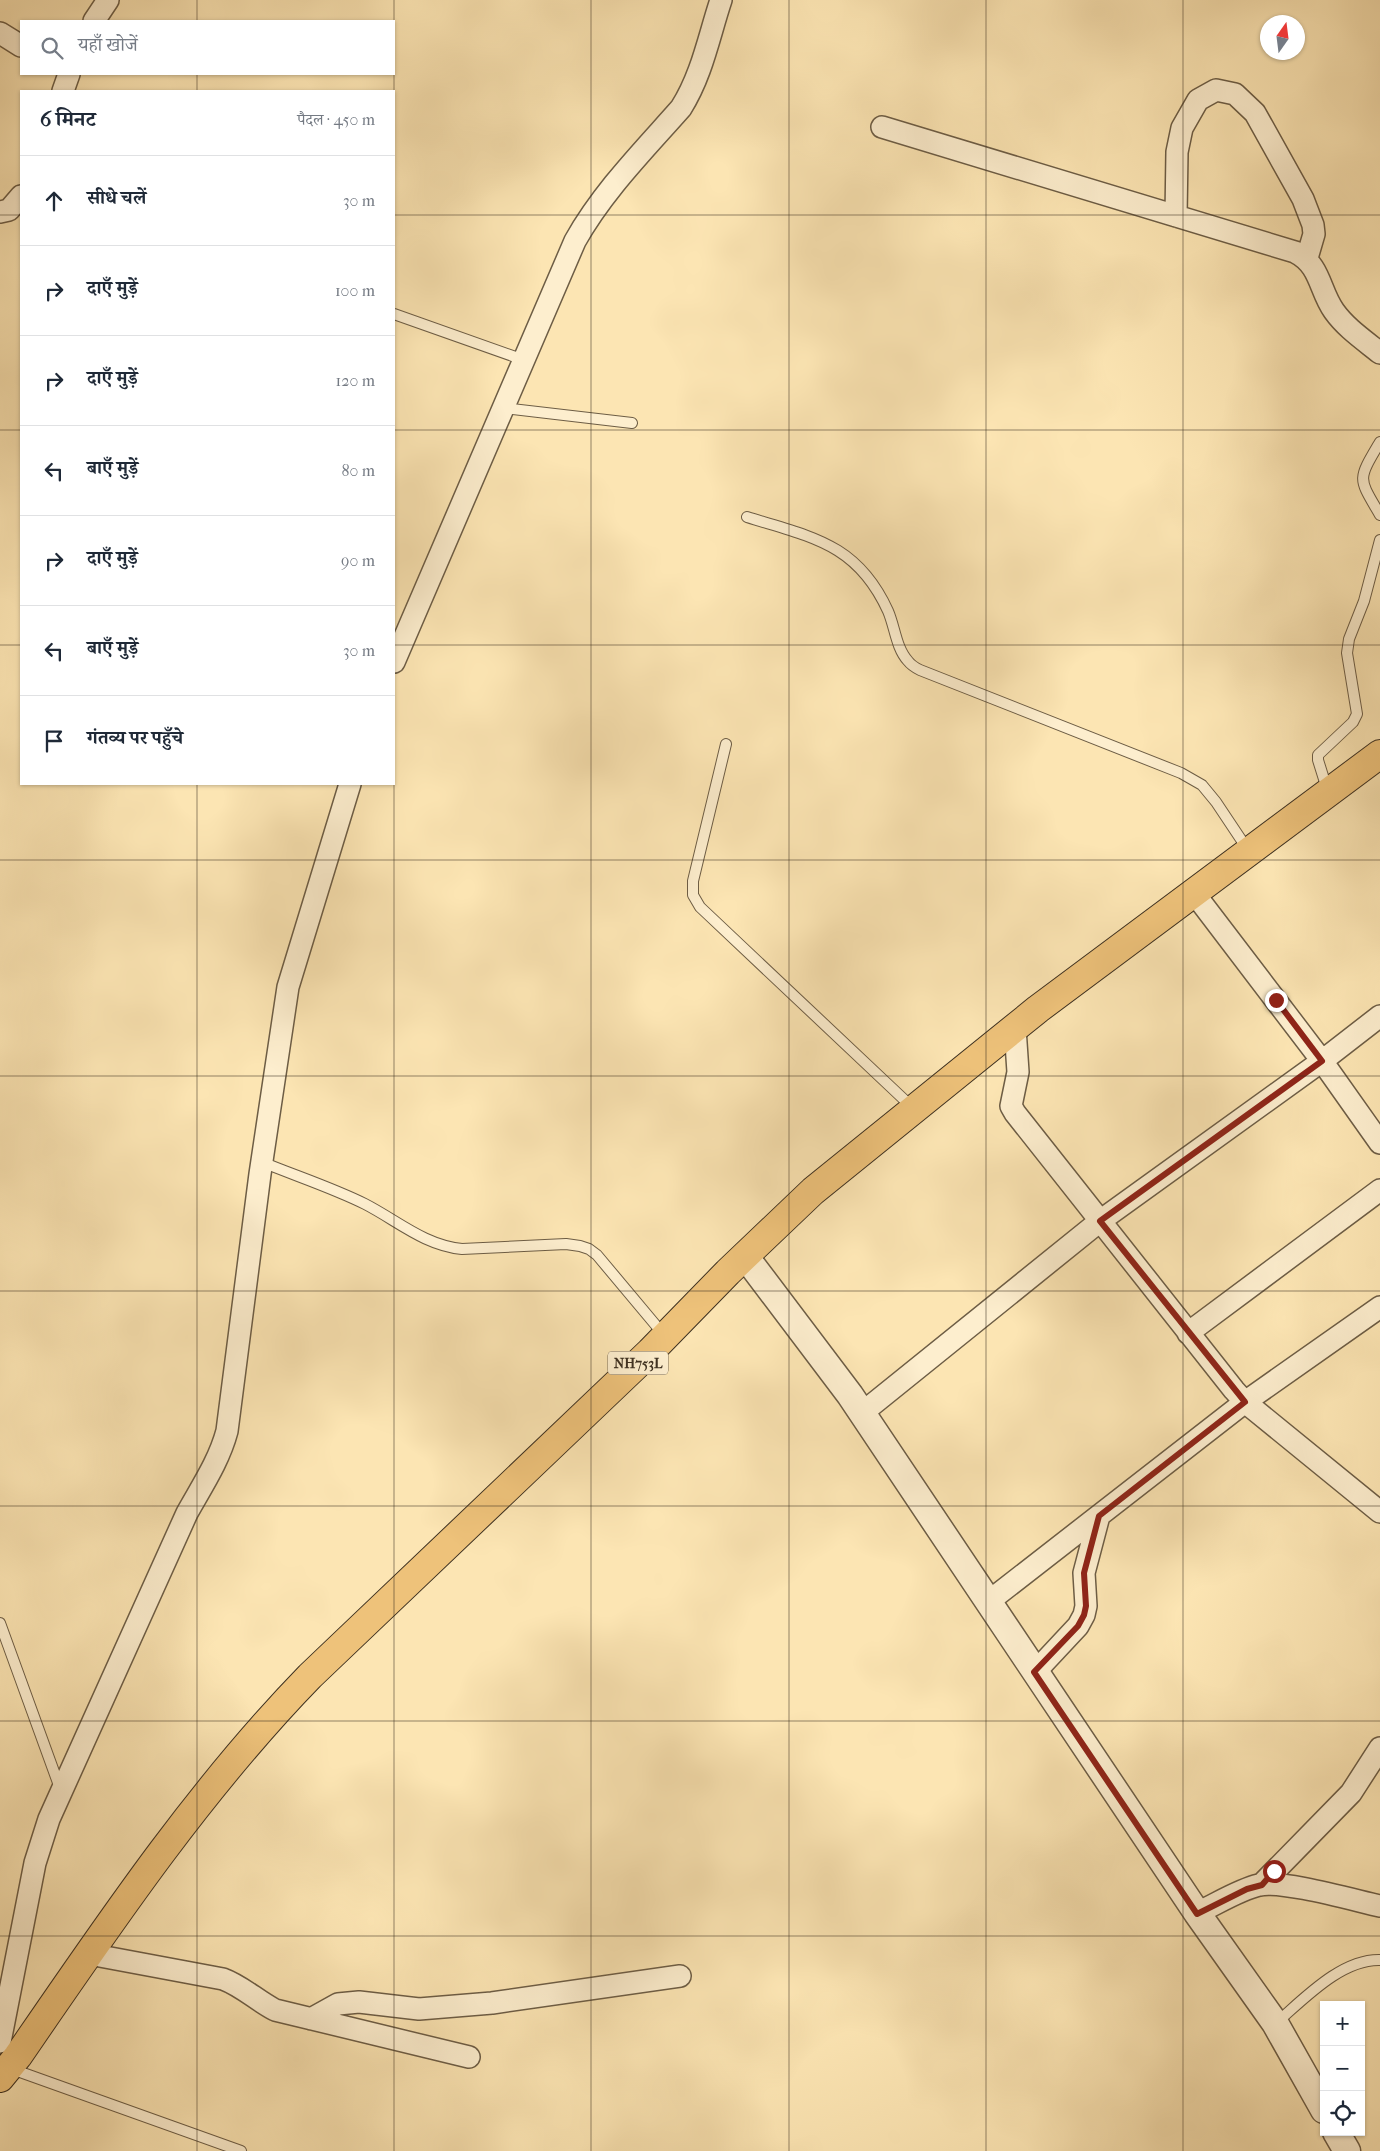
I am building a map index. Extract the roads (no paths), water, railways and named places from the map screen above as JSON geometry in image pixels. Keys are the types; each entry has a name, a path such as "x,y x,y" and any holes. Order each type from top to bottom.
{"highway":[{"name":"NH753L","path":"4,2073 192,1814 264,1723 324,1662 665,1336 745,1256 813,1191 1016,1028 1380,754"}],"street":[{"path":"95,20 108,0"},
{"path":"395,660 576,241 589,217 681,108 690,94 721,0"},
{"path":"0,33 20,45"},
{"path":"62,90 69,75"},
{"path":"1176,216 1177,152 1182,128 1198,100 1216,90 1235,94 1256,113 1303,199 1313,225 1314,234 1307,258"},
{"path":"882,127 1295,252 1307,258 1333,310 1342,321 1380,353"},
{"path":"0,212 8,210 20,197"},
{"path":"0,2042 35,1864 49,1819 187,1513 214,1468 222,1449 227,1431 262,1162 291,972 350,785"},
{"path":"1194,893 1322,1061 1380,1143"},
{"path":"862,1413 1100,1221 1322,1061 1380,1016"},
{"path":"1016,1028 1018,1072 1011,1106 1014,1113 1245,1402 1380,1512"},
{"path":"1188,1332 1380,1190"},
{"path":"745,1256 862,1413 1197,1914 1275,2023 1320,2103"},
{"path":"988,1602 1245,1402 1380,1307"},
{"path":"1034,1672 1078,1626 1084,1615 1086,1606 1084,1573 1099,1516"},
{"path":"1262,1885 1351,1794 1380,1748"},
{"path":"1197,1914 1247,1889 1262,1885 1280,1885 1380,1906"},
{"path":"89,1954 223,1979 237,1985 259,2002 275,2010 469,2056"},
{"path":"311,2019 338,2004 359,2002 419,2009 483,2004 680,1976"},
{"path":"1338,2136 1347,2151"}],"lane":[{"path":"395,314 524,360"},
{"path":"504,408 632,423"},
{"path":"1380,442 1362,477 1363,486 1380,515"},
{"path":"747,517 820,540 837,548 849,558 871,580 892,620 901,649 908,661 920,670 1182,773 1202,786 1216,802 1250,852"},
{"path":"1328,793 1318,754 1353,722 1357,714 1347,653 1349,638 1364,601 1380,540"},
{"path":"726,744 693,881 693,895 700,907 914,1109"},
{"path":"262,1162 365,1204 419,1237 448,1248 566,1244 589,1249 665,1336"},
{"path":"0,1622 61,1792"},
{"path":"1275,2023 1343,1970 1358,1963 1380,1960"},
{"path":"4,2073 241,2151"}]}
